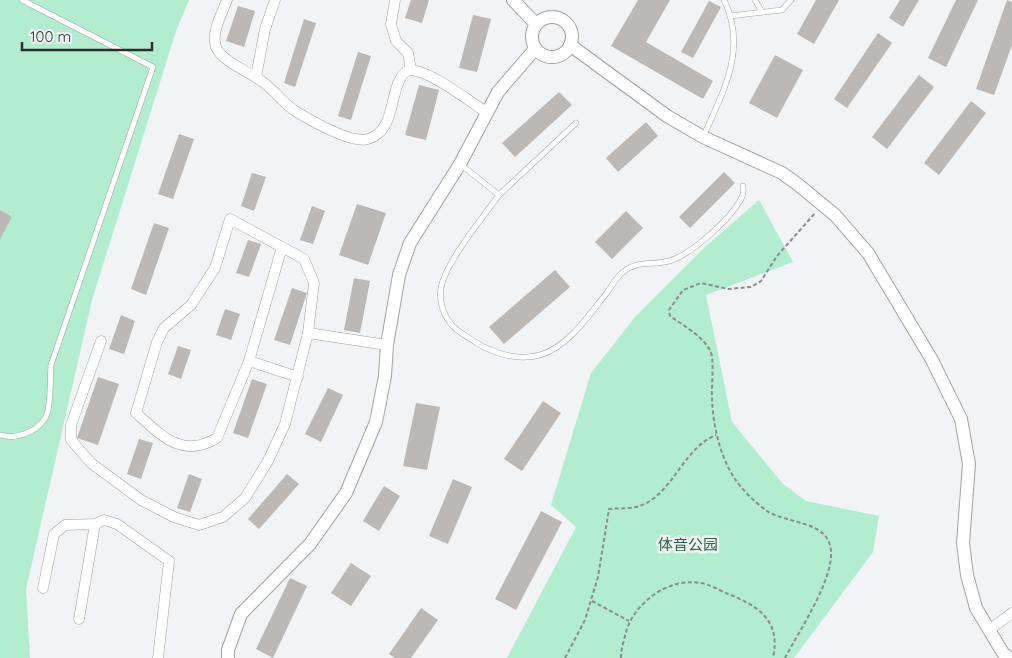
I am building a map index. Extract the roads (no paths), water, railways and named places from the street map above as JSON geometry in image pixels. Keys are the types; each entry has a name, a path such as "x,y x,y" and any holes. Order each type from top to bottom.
{"street":[{"path":"227,0 215,36 216,46 225,58 256,77 295,111 349,139 372,138 384,128 401,77 412,70"},
{"path":"256,77 265,29 275,0"},
{"path":"395,0 391,24 396,41 408,53 412,70"},
{"path":"513,0 536,24"},
{"path":"550,17 564,21 571,30 570,45 564,54 554,57 544,56 535,49 532,39 536,24 550,17"},
{"path":"570,45 667,116 703,137 782,174 823,204 847,227 878,267 932,360 961,419 969,464 963,543 967,575 976,608 1003,653 1009,658"},
{"path":"228,658 228,650 241,614 310,544 346,493 376,422 385,376 387,345 398,275 410,243 460,164 498,92 535,49"},
{"path":"412,70 431,77 486,112"},
{"path":"101,341 72,424 71,440 91,463 142,500 174,517 199,526 223,517 245,498 268,461 285,424 308,333 314,283 304,259 282,247 230,219 215,268 191,305 164,328 157,342 136,413 164,438 185,448 206,445 217,438 249,361 282,247"},
{"path":"308,333 387,345"},
{"path":"249,361 298,377"},
{"path":"42,588 54,534 65,525 95,524 104,520 117,524 169,561 158,658"},
{"path":"79,619 95,524"},
{"path":"989,630 1012,613"}],"lane":[{"path":"0,436 19,436 31,431 41,422 48,411 51,366 152,67 22,0"},
{"path":"703,137 732,67 734,38 730,16 724,0"},
{"path":"755,0 762,12"},
{"path":"730,16 782,10 791,0"},
{"path":"576,123 499,195 476,226 446,274 441,296 444,311 456,329 484,347 510,357 540,355 562,343 590,314 621,273 638,263 668,261 686,252 712,232 731,213 743,196 743,186"},
{"path":"460,164 499,195"}],"park label":[{"name":"体音公园","path":"688,545"}]}
